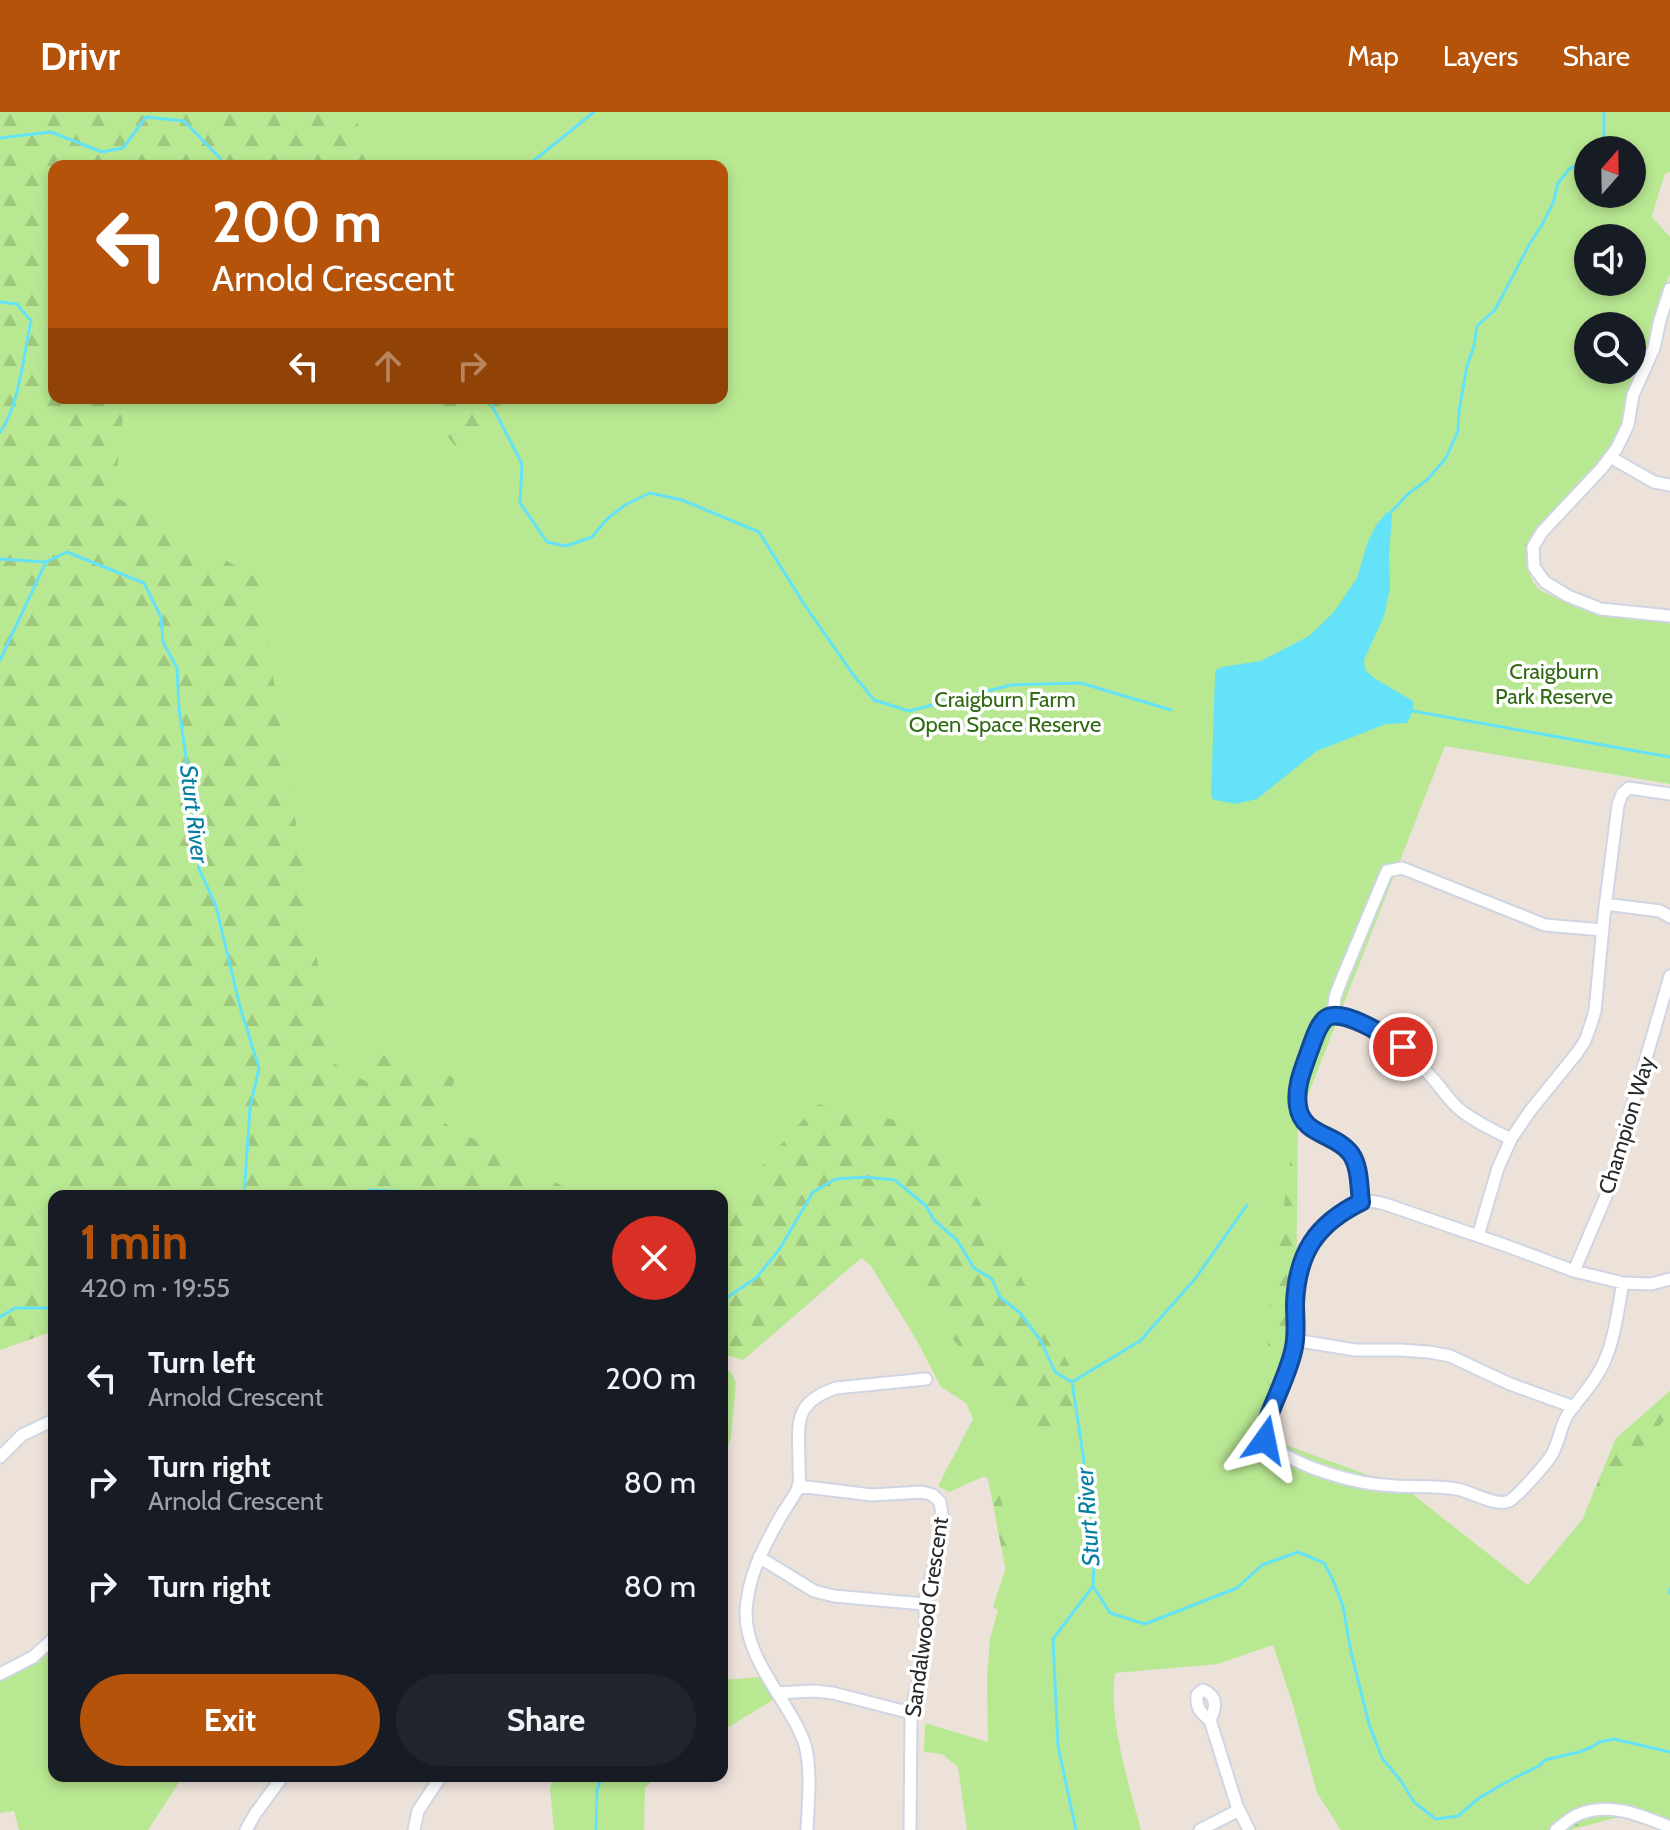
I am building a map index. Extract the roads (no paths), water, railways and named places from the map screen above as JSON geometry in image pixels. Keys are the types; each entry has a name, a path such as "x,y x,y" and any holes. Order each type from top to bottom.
{"street":[{"path":"1670,289 1654,348 1633,395 1628,425 1617,448 1542,532 1533,547 1534,567 1545,582 1568,596 1601,609 1670,616"},
{"path":"1610,457 1654,482 1670,485"},
{"path":"1478,1236 1498,1168 1511,1139 1585,1041 1595,1011 1604,910 1622,794 1629,788 1670,794"},
{"path":"1333,1015 1335,997 1387,871 1402,868 1545,925 1603,930"},
{"path":"1604,910 1660,911 1670,917"},
{"name":"Champion Way","path":"1574,1271 1606,1196 1670,976"},
{"path":"1361,1202 1357,1171 1349,1152 1341,1144 1308,1127 1302,1120 1298,1106 1299,1084 1319,1027 1333,1015 1363,1024 1403,1047 1457,1107 1511,1139"},
{"path":"1623,1283 1609,1353 1594,1381 1564,1421 1552,1455 1508,1502 1493,1502 1460,1490 1396,1486 1334,1475 1281,1453 1265,1440 1263,1431 1294,1349 1299,1268 1316,1235 1340,1212 1361,1202 1385,1204 1574,1271 1623,1283 1651,1284 1670,1279"},
{"path":"1295,1340 1355,1350 1400,1350 1450,1356 1510,1384 1574,1407"},
{"path":"807,1830 805,1744 752,1645 746,1614 753,1573 798,1486 801,1413 813,1399 836,1388 926,1379"},
{"path":"0,1457 22,1435 48,1423"},
{"name":"Sandalwood Crescent","path":"798,1486 872,1495 922,1492 933,1495 940,1502 942,1532 924,1604 926,1622 922,1663 911,1713 910,1830"},
{"path":"759,1557 814,1591 834,1596 924,1604"},
{"path":"0,1674 33,1657 48,1643"},
{"path":"777,1693 833,1693 911,1713"},
{"path":"1210,1720 1239,1810 1249,1830"},
{"path":"246,1830 279,1782"},
{"path":"414,1830 418,1811 437,1782"},
{"path":"1556,1830 1577,1815 1619,1809 1670,1827"},
{"path":"1200,1830 1239,1810"}],"water":[{"path":"1387,512 1392,514 1390,588 1384,616 1364,660 1365,670 1374,678 1413,701 1413,711 1407,723 1386,724 1317,751 1257,799 1236,804 1214,800 1211,796 1216,670 1261,661 1309,636 1334,612 1357,578 1367,544 1376,525"}],"waterway":[{"path":"534,160 594,112"},
{"path":"1604,112 1604,136"},
{"path":"0,138 51,132 102,152 123,148 146,117 184,121 220,160"},
{"path":"1391,512 1446,458 1458,431 1467,366 1477,326 1495,310 1553,203 1558,183 1574,167"},
{"name":"Sturt River","path":"0,302 17,304 31,321 12,409 0,432"},
{"path":"491,404 522,464 520,503 547,542 566,546 592,537 607,519 625,505 650,493 682,500 759,532 804,604 874,700 909,711 1011,685 1081,683 1171,710"},
{"name":"Sturt River","path":"0,559 46,562 67,552 144,583 161,617 163,642 177,668 199,869 216,906 240,1007 259,1068 250,1108 244,1190"},
{"path":"0,660 46,562"},
{"path":"1413,711 1670,757"},
{"name":"Sturt River","path":"728,1297 757,1277 779,1250 813,1192 836,1179 865,1177 895,1180 926,1206 934,1220 957,1240 974,1268 992,1279 1000,1297 1020,1313 1041,1341 1055,1372 1072,1382 1084,1461 1094,1564 1093,1586 1110,1613 1145,1624 1237,1588 1262,1565 1298,1552 1324,1563 1343,1606 1369,1724 1382,1758 1414,1802 1436,1819 1458,1816 1479,1798 1545,1760 1579,1752 1599,1742 1614,1739 1670,1752"},
{"path":"1072,1382 1140,1341 1195,1279 1247,1205"},
{"path":"0,1317 15,1308 48,1308"},
{"path":"1076,1830 1058,1746 1053,1639 1093,1586"},
{"path":"596,1830 600,1782"}],"park label":[{"name":"Craigburn Park Reserve","path":"1554,684"},
{"name":"Craigburn Farm Open Space Reserve","path":"1005,712"}]}
